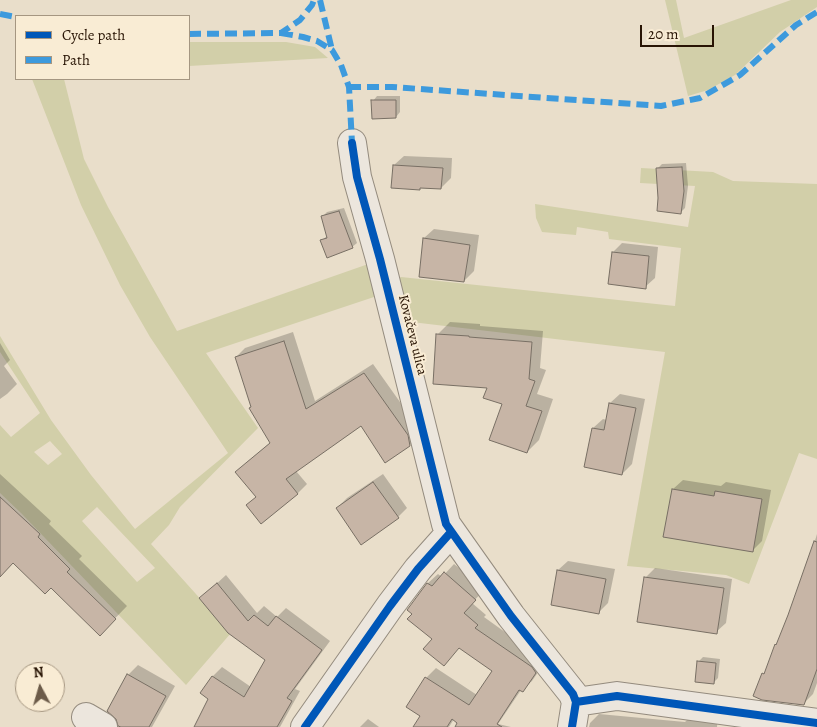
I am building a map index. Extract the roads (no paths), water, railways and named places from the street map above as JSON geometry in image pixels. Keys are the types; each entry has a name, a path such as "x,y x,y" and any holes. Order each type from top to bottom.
{"street":[{"name":"Kovačeva ulica","path":"352,143 357,177 380,259 446,524 511,616 573,694 574,714"},
{"path":"305,727 390,606 418,569 451,532"},
{"path":"574,714 617,696 817,723"}]}
